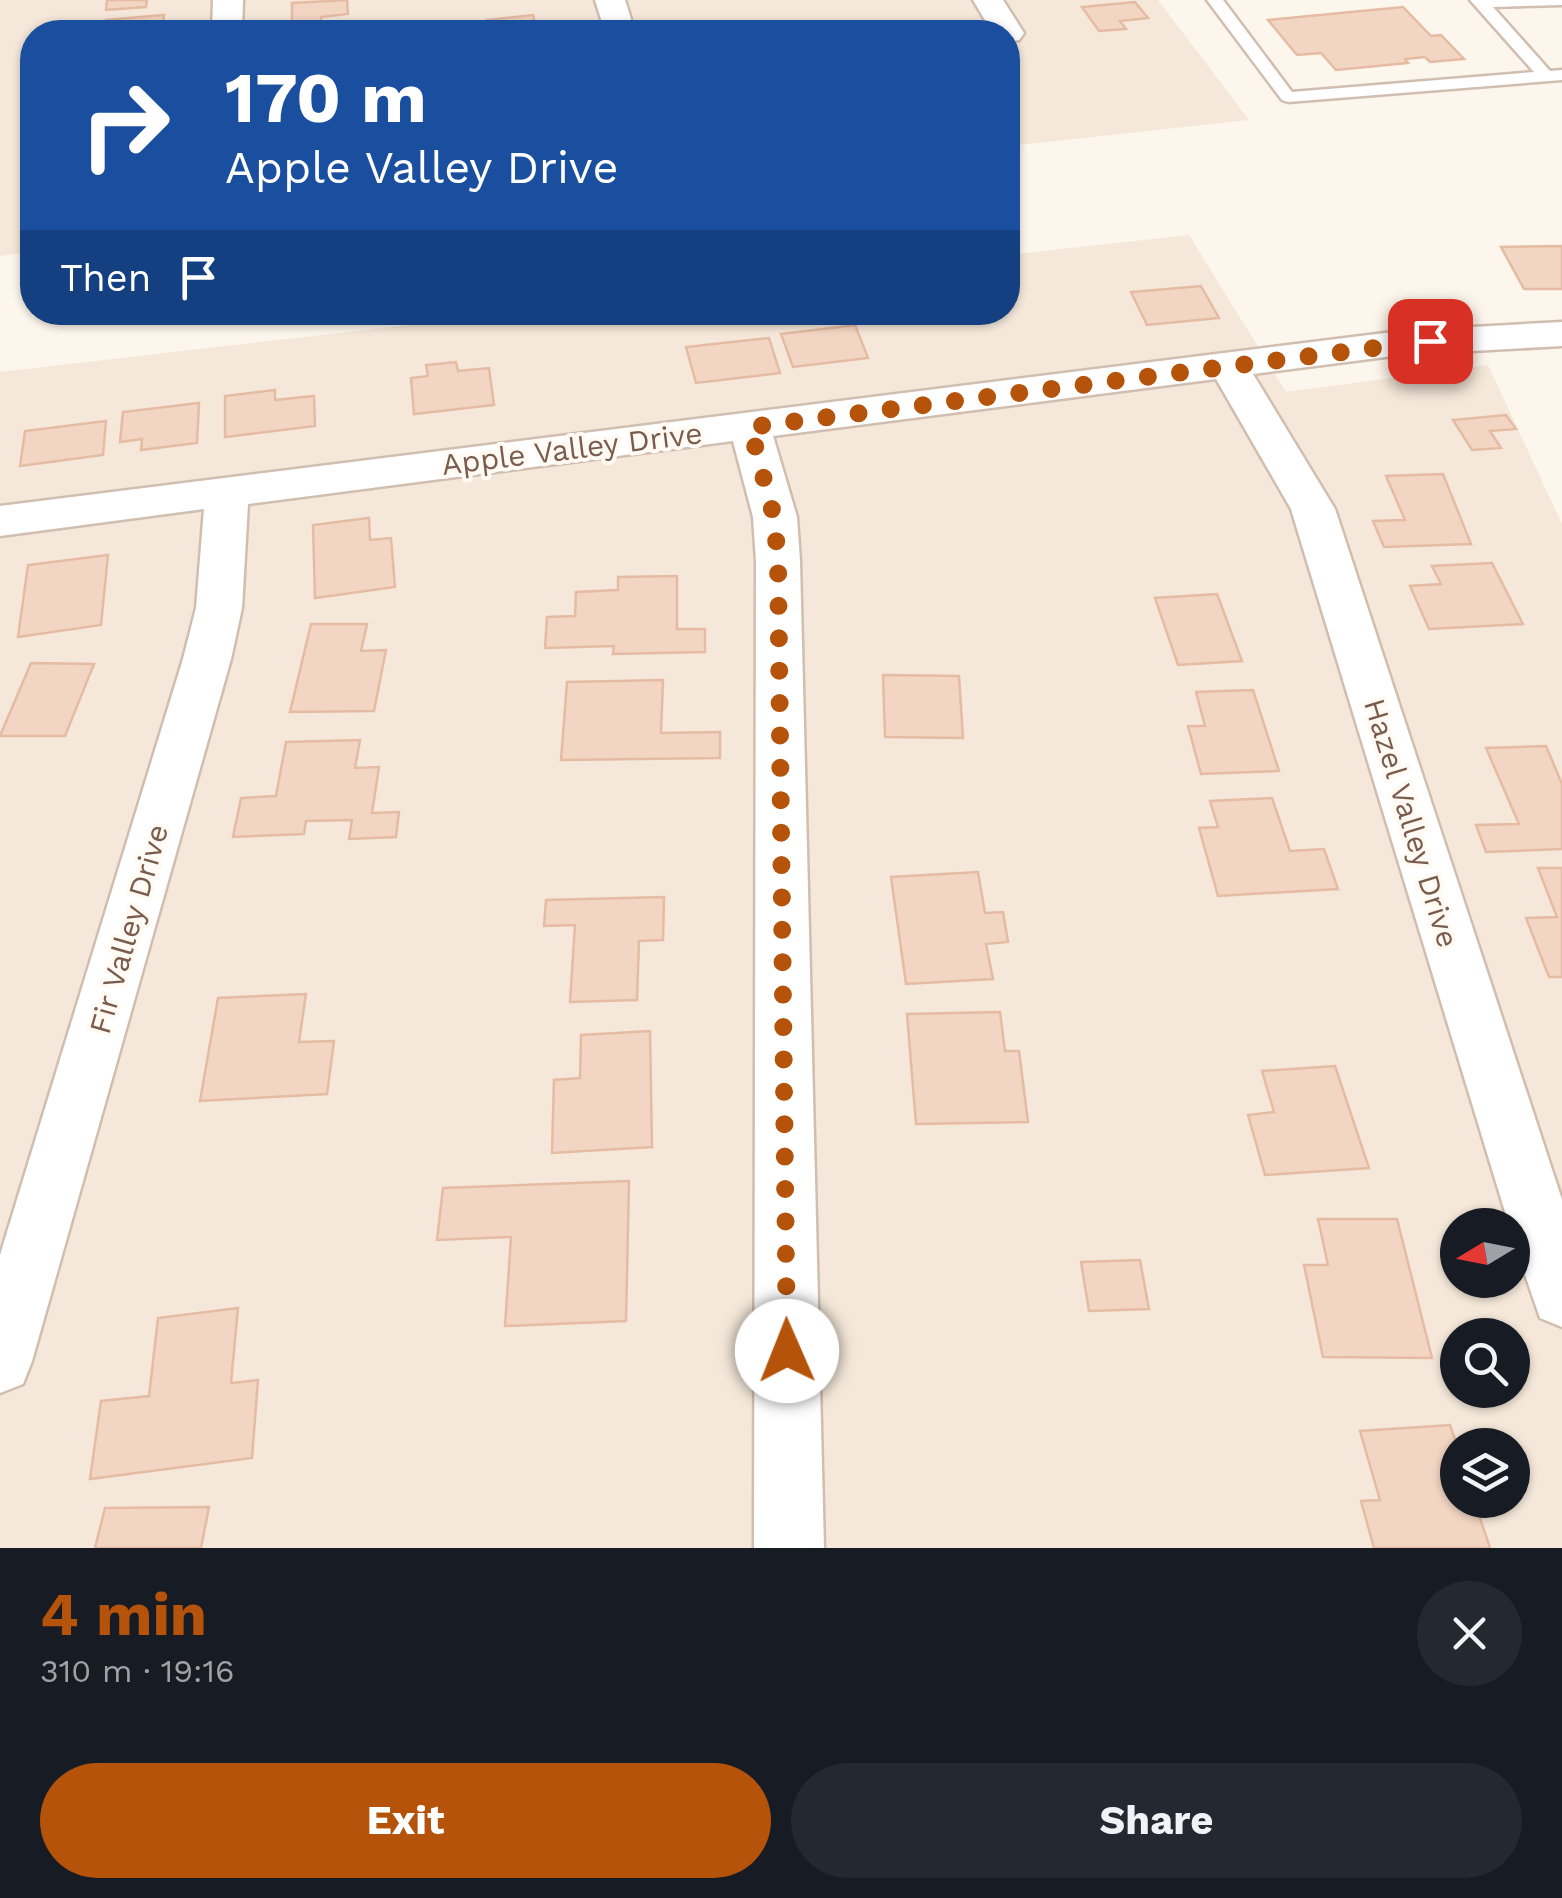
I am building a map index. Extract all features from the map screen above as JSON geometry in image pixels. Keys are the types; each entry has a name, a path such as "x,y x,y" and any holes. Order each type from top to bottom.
{"street":[{"name":"Apple Valley Drive","path":"0,521 1401,344 1562,334"},
{"name":"Hazel Valley Drive","path":"1228,366 1313,509 1562,1296"},
{"path":"750,427 774,517 778,561 789,1548"},
{"name":"Fir Valley Drive","path":"0,1360 207,659 218,608 228,492"}],"lane":[{"path":"1215,0 1288,97 1553,75"},
{"path":"1479,1 1562,0"},
{"path":"1479,1 1553,75"}],"shaded area":[{"path":"0,0 1158,0 1249,120 1020,145 1020,20 20,20 20,254 0,256"},
{"path":"1189,235 1286,392 1488,365 1562,524 1562,1548 0,1548 0,372 409,325 1020,325 1020,254"}],"building":[{"path":"107,0 147,0 146,7 106,10"},
{"path":"347,0 348,14 321,20 292,20 292,3"},
{"path":"1135,2 1148,18 1120,21 1126,29 1099,31 1082,7"},
{"path":"1403,7 1431,36 1441,35 1464,59 1430,62 1425,57 1405,59 1408,63 1336,70 1321,53 1297,55 1268,20"},
{"path":"164,15 163,20 106,20"},
{"path":"533,15 534,20 487,20"},
{"path":"1562,246 1562,289 1524,289 1501,247"},
{"path":"1201,286 1219,318 1147,325 1131,292"},
{"path":"855,325 868,358 793,367 781,334"},
{"path":"769,338 780,373 696,383 686,347"},
{"path":"456,362 458,371 489,368 494,405 414,414 411,378 428,376 426,365"},
{"path":"275,390 275,400 314,396 315,426 225,437 225,396"},
{"path":"199,403 197,443 141,450 142,439 120,442 123,412"},
{"path":"1506,415 1516,429 1490,431 1501,448 1472,450 1453,420"},
{"path":"106,421 103,455 20,466 25,431"},
{"path":"1443,474 1471,544 1384,547 1373,521 1405,520 1386,476"},
{"path":"369,518 370,540 391,538 395,587 315,598 313,525"},
{"path":"108,555 101,625 18,637 28,565"},
{"path":"1492,563 1523,624 1429,629 1410,586 1441,584 1432,566"},
{"path":"677,576 677,629 705,629 705,652 613,654 614,646 545,648 547,617 575,616 576,592 618,590 618,577"},
{"path":"1217,594 1242,661 1178,665 1155,598"},
{"path":"311,624 367,624 361,651 386,650 374,711 290,712"},
{"path":"31,663 94,664 65,736 0,736"},
{"path":"883,675 959,676 963,738 885,737"},
{"path":"663,680 661,733 720,732 720,758 561,760 567,682"},
{"path":"1253,690 1279,771 1201,774 1188,726 1205,726 1196,692"},
{"path":"360,740 355,768 379,767 372,813 399,812 396,837 349,839 352,820 306,821 304,834 233,837 241,798 276,796 286,742"},
{"path":"1546,746 1562,784 1562,849 1486,852 1476,825 1519,824 1486,748"},
{"path":"1272,798 1290,851 1324,849 1338,889 1218,896 1199,828 1218,827 1210,801"},
{"path":"1538,868 1562,868 1562,977 1549,977 1526,918 1557,917"},
{"path":"978,872 985,913 1003,912 1008,942 986,944 993,979 906,984 891,877"},
{"path":"664,897 663,940 639,941 637,1000 570,1002 575,925 544,926 546,900"},
{"path":"306,994 299,1042 334,1041 327,1094 200,1101 218,998"},
{"path":"1000,1012 1005,1051 1019,1051 1028,1122 916,1124 907,1014"},
{"path":"650,1031 652,1147 552,1153 554,1080 580,1078 581,1035"},
{"path":"1335,1066 1369,1168 1265,1175 1248,1115 1274,1112 1262,1071"},
{"path":"629,1181 626,1321 505,1326 511,1237 437,1240 443,1188"},
{"path":"1318,1219 1397,1219 1432,1358 1323,1357 1304,1265 1328,1265"},
{"path":"1140,1260 1149,1309 1089,1311 1081,1262"},
{"path":"238,1308 231,1383 258,1380 252,1458 90,1479 101,1401 149,1396 158,1318"},
{"path":"1450,1425 1451,1428 1440,1428 1440,1518 1480,1518 1490,1548 1374,1548 1361,1501 1380,1500 1360,1431"},
{"path":"209,1507 201,1548 95,1548 105,1508"}],"route":[{"path":"787,1351 778,561 774,517 750,427 1430,341"}]}
